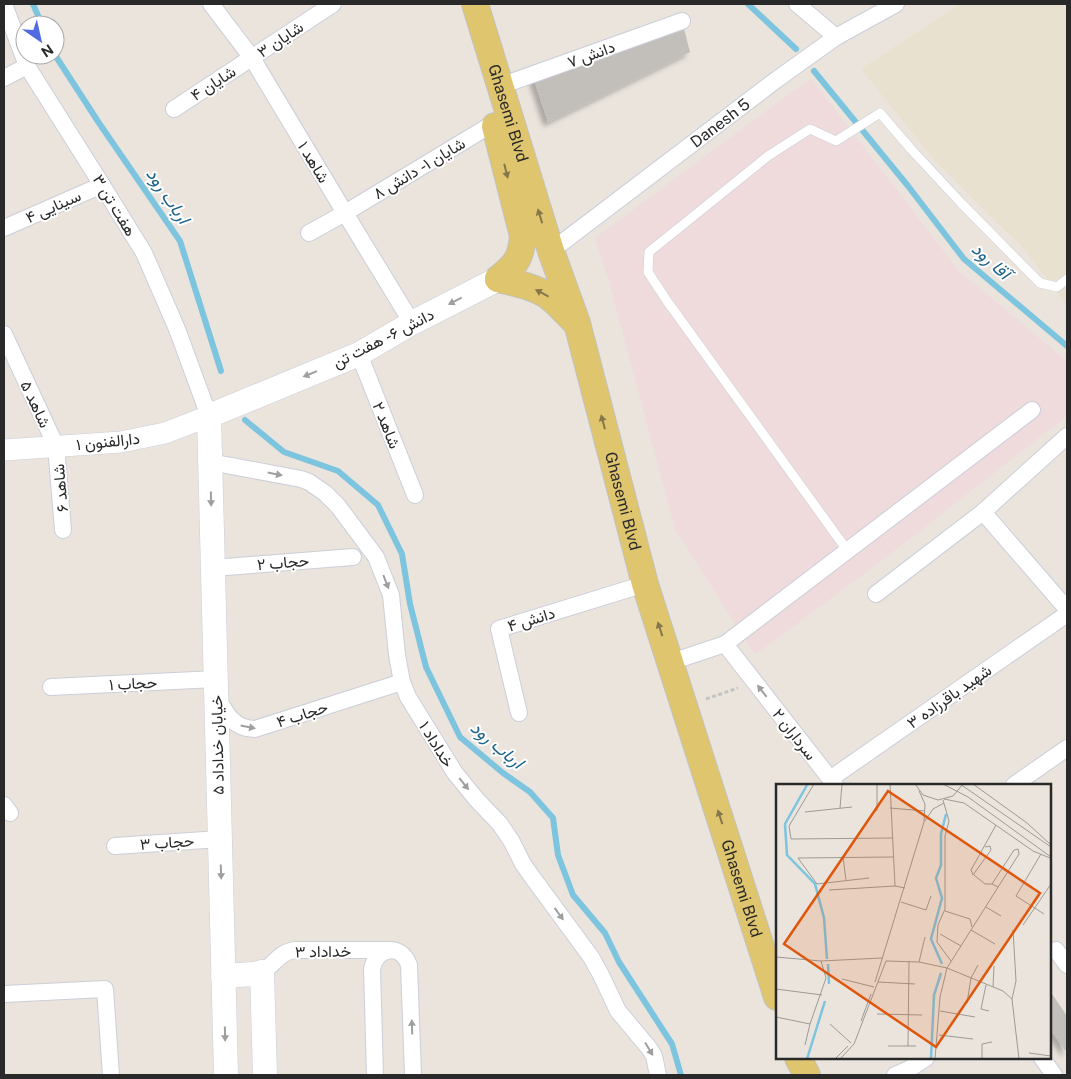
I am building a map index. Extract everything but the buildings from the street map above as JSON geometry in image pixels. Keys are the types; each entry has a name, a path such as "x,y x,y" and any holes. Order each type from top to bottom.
{"main road":[{"name":"Ghasemi Blvd","path":"456,4 494,123 523,236 521,252 513,266 498,279"},
{"name":"Ghasemi Blvd","path":"475,4 551,251 577,324 645,584 776,994"},
{"name":"دانش ۶ - هفت تن","path":"209,416 359,354 412,323 498,279"},
{"path":"498,279 521,284 550,297 577,324"},
{"name":"خیابان خداداد ۵","path":"209,416 226,1075"},
{"path":"224,976 262,972 265,1075"},
{"path":"794,1059 794,1075"},
{"path":"799,1059 807,1075"}],"street":[{"name":"هفت تن ۳","path":"4,4 27,66 144,253 177,329 209,416"},
{"name":"شاهد ۱","path":"211,4 252,58 412,323"},
{"name":"شایان ۳","path":"252,58 333,4"},
{"path":"797,4 836,37"},
{"name":"Danesh 5","path":"551,251 776,80 836,37 896,4"},
{"name":"دانش ۷","path":"500,86 682,21"},
{"name":"شایان ۴","path":"174,108 252,58"},
{"path":"4,78 27,66"},
{"name":"شایان ۱ - دانش ۸","path":"309,234 494,123"},
{"name":"سینایی ۴","path":"4,228 102,184"},
{"name":"شاهد ۵","path":"4,334 56,446"},
{"name":"شاهد ۲","path":"359,354 415,495"},
{"path":"671,662 725,644 1032,410"},
{"name":"دارالفنون ۱","path":"4,450 121,442 165,433 209,416"},
{"path":"876,594 983,512 1067,436"},
{"name":"شاهد ۶","path":"56,446 63,530"},
{"name":"خداداد ۱","path":"210,462 301,479 318,487 332,499 376,557 391,595 397,655 402,682 408,697 455,773 500,824 523,864 590,957 618,1011 654,1056 658,1075"},
{"path":"983,512 1067,609"},
{"name":"حجاب ۲","path":"213,568 353,557"},
{"name":"دانش ۴","path":"519,713 499,629 645,584"},
{"name":"شهید باقرزاده ۳","path":"832,782 1067,614"},
{"name":"سرداران ۲","path":"725,644 832,782"},
{"name":"حجاب ۴","path":"216,687 226,713 232,720 247,729 255,730 402,682"},
{"name":"حجاب ۱","path":"51,688 216,687"},
{"path":"1015,784 1067,748"},
{"name":"حجاب ۳","path":"115,846 220,839"},
{"path":"392,950 403,954 410,965 413,1075"},
{"name":"خداداد ۳","path":"262,972 287,951 392,950"},
{"name":"خداداد ۳","path":"375,1075 372,969 376,958 386,951 392,950"},
{"path":"1056,950 1067,965"},
{"path":"4,994 105,989 111,1075"},
{"path":"895,1075 924,1059"},
{"path":"1043,1059 1054,1075"}],"lane":[{"path":"848,550 667,301 648,272 649,252 768,156 810,129 836,141 880,113 962,204 1040,282 1057,286 1067,279"}],"path":[{"path":"684,707 755,683"}],"shaded area":[{"path":"959,4 1067,4 1067,306 1026,251 935,161 861,69"},
{"path":"811,78 959,271 1067,361 1067,416 880,562 755,655 675,529 610,285 595,238"}],"waterway":[{"name":"ارباب رود","path":"33,4 38,15"},
{"path":"748,4 796,49"},
{"name":"ارباب رود","path":"61,65 180,241 221,371"},
{"name":"آقا رود","path":"814,71 908,186 964,259 1067,346"},
{"name":"ارباب رود","path":"245,420 284,452 338,471 378,505 402,554 410,604 426,667 460,737 503,773 530,792 553,818 558,855 573,895 605,933 619,962 672,1044 681,1075"}]}
